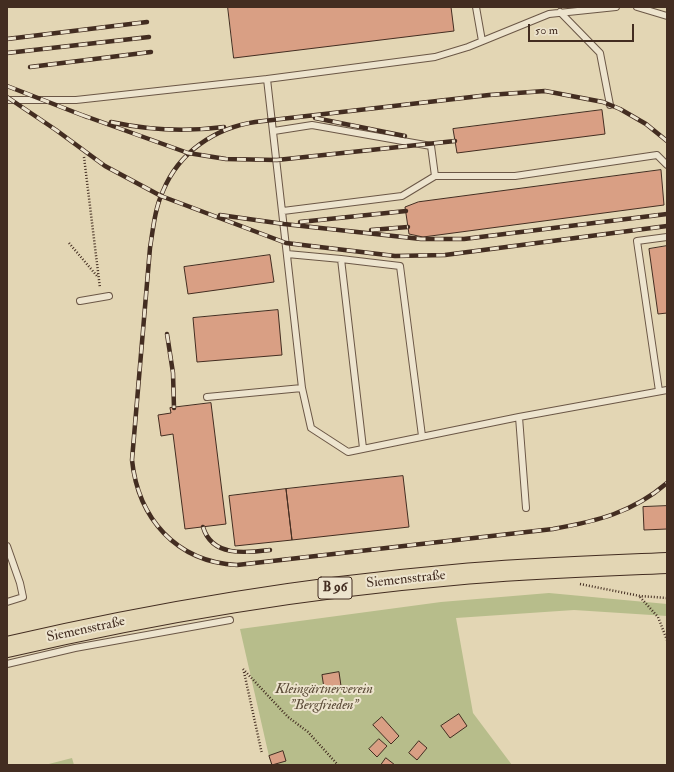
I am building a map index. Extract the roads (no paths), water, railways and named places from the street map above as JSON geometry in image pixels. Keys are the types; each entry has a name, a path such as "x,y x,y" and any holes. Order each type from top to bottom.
{"main road":[{"name":"Siemensstraße","path":"7,647 100,626 235,602 319,590 461,574 667,563"}],"lane":[{"path":"476,7 482,41"},
{"path":"7,100 76,100 267,80 435,57 482,41 549,14 616,7"},
{"path":"637,7 667,16"},
{"path":"560,12 600,53 610,105"},
{"path":"267,80 302,388 312,428 348,452 519,417 667,390"},
{"path":"274,131 312,125 431,146 435,176"},
{"path":"283,211 402,196 435,176 515,176 657,155 667,165"},
{"path":"659,391 637,241 667,237"},
{"path":"287,254 400,266 422,436"},
{"path":"341,259 363,448"},
{"path":"80,302 109,296"},
{"path":"207,397 302,388"},
{"path":"519,417 526,508"},
{"path":"7,546 20,583 23,597 7,602"},
{"path":"7,664 75,648 230,620"}],"railway":[{"path":"7,39 147,22"},
{"path":"7,53 149,37"},
{"path":"30,67 151,52"},
{"path":"7,86 87,117"},
{"path":"667,141 646,124 620,109 603,102 545,91 489,95 255,122 240,125 213,136 200,144 178,165 163,191 156,211 150,248 132,460 136,481 142,500 152,518 164,533 179,546 196,555 215,562 237,565 569,526 599,519 627,509 641,502 667,483"},
{"path":"7,97 56,130 105,166 161,196 286,243 395,256 445,255 667,226"},
{"path":"82,115 188,153 226,159 277,160 455,141"},
{"path":"315,118 405,136"},
{"path":"111,122 139,127 181,130 224,127"},
{"path":"300,222 406,211"},
{"path":"220,215 284,224 421,239 464,239 667,214"},
{"path":"371,230 408,227"},
{"path":"167,334 173,373 174,408"},
{"path":"203,527 207,537 214,544 230,551 250,552 270,550"}],"park label":[{"name":"Kleingärtnerverein \"Bergfrieden\"","path":"324,698"}]}
